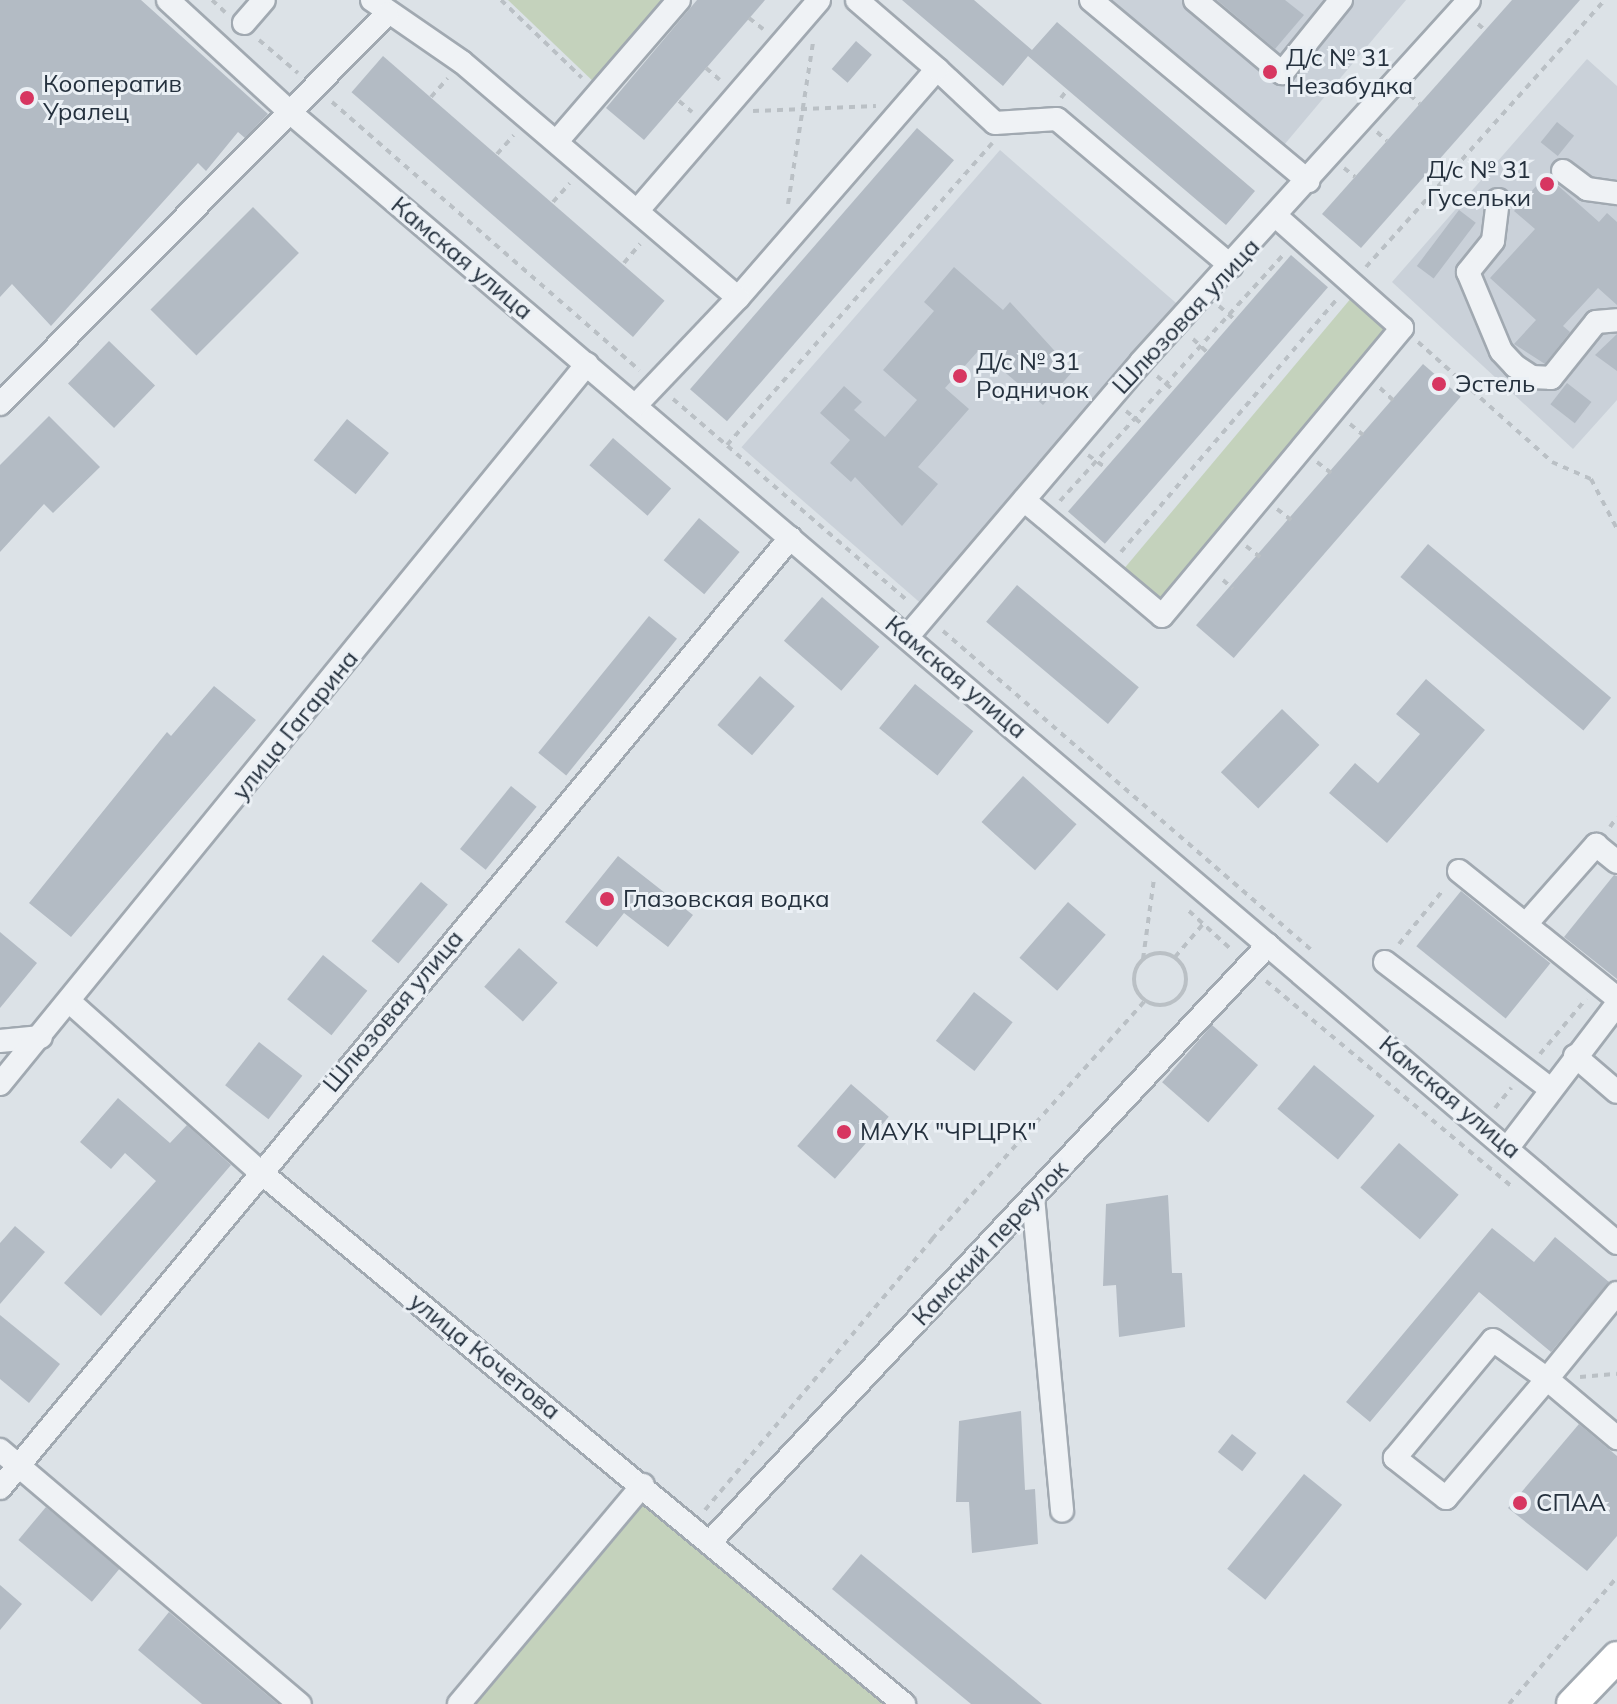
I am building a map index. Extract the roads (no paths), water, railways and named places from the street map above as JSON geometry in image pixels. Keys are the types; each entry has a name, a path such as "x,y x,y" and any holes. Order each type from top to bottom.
{"main road":[{"path":"1572,1704 1617,1657"}],"street":[{"path":"168,0 292,114"},
{"path":"244,23 264,0"},
{"path":"558,140 679,0"},
{"path":"638,210 819,0"},
{"path":"857,0 1006,126 1057,119 1231,266"},
{"path":"1091,0 1308,181"},
{"path":"1195,0 1282,73 1341,0"},
{"name":"Шлюзовая улица","path":"908,636 1024,500 1469,0"},
{"path":"0,404 292,114 379,7 462,62 558,140 738,298"},
{"path":"635,406 738,298 937,69"},
{"name":"Камская улица","path":"292,114 1268,945 1509,1146 1617,1243"},
{"path":"1563,171 1587,189 1617,193"},
{"path":"1498,200 1493,241 1468,272 1501,351 1515,366 1532,377 1551,378 1596,322 1617,320"},
{"path":"1024,500 1162,616 1402,328 1277,217"},
{"name":"улица Гагарина","path":"0,1084 71,1003 587,364"},
{"name":"Шлюзовая улица","path":"0,1488 259,1171 790,538"},
{"path":"1526,924 1596,845 1617,862"},
{"path":"1459,871 1599,983 1617,1001 1548,1087 1509,1146"},
{"name":"Камский переулок","path":"711,1541 1268,945"},
{"path":"1385,962 1548,1087"},
{"name":"улица Кочетова","path":"71,1003 259,1171 711,1541 904,1704"},
{"path":"0,1041 41,1037"},
{"path":"1575,1056 1617,1092"},
{"path":"1033,1197 1062,1511"},
{"path":"1617,1293 1547,1379 1446,1498 1395,1458 1493,1340 1547,1379 1617,1438"},
{"path":"0,1450 300,1704"},
{"path":"459,1704 643,1485"}],"place":[{"name":"Д/с № 31 Незабудка","path":"1270,72"},
{"name":"Кооператив Уралец","path":"27,98"},
{"name":"Д/с № 31 Гусельки","path":"1547,184"},
{"name":"Д/с № 31 Родничок","path":"960,376"},
{"name":"Эстель","path":"1439,384"},
{"name":"Глазовская водка","path":"607,899"},
{"name":"МАУК \"ЧРЦРК\"","path":"844,1132"},
{"name":"СПАА","path":"1520,1503"}]}
